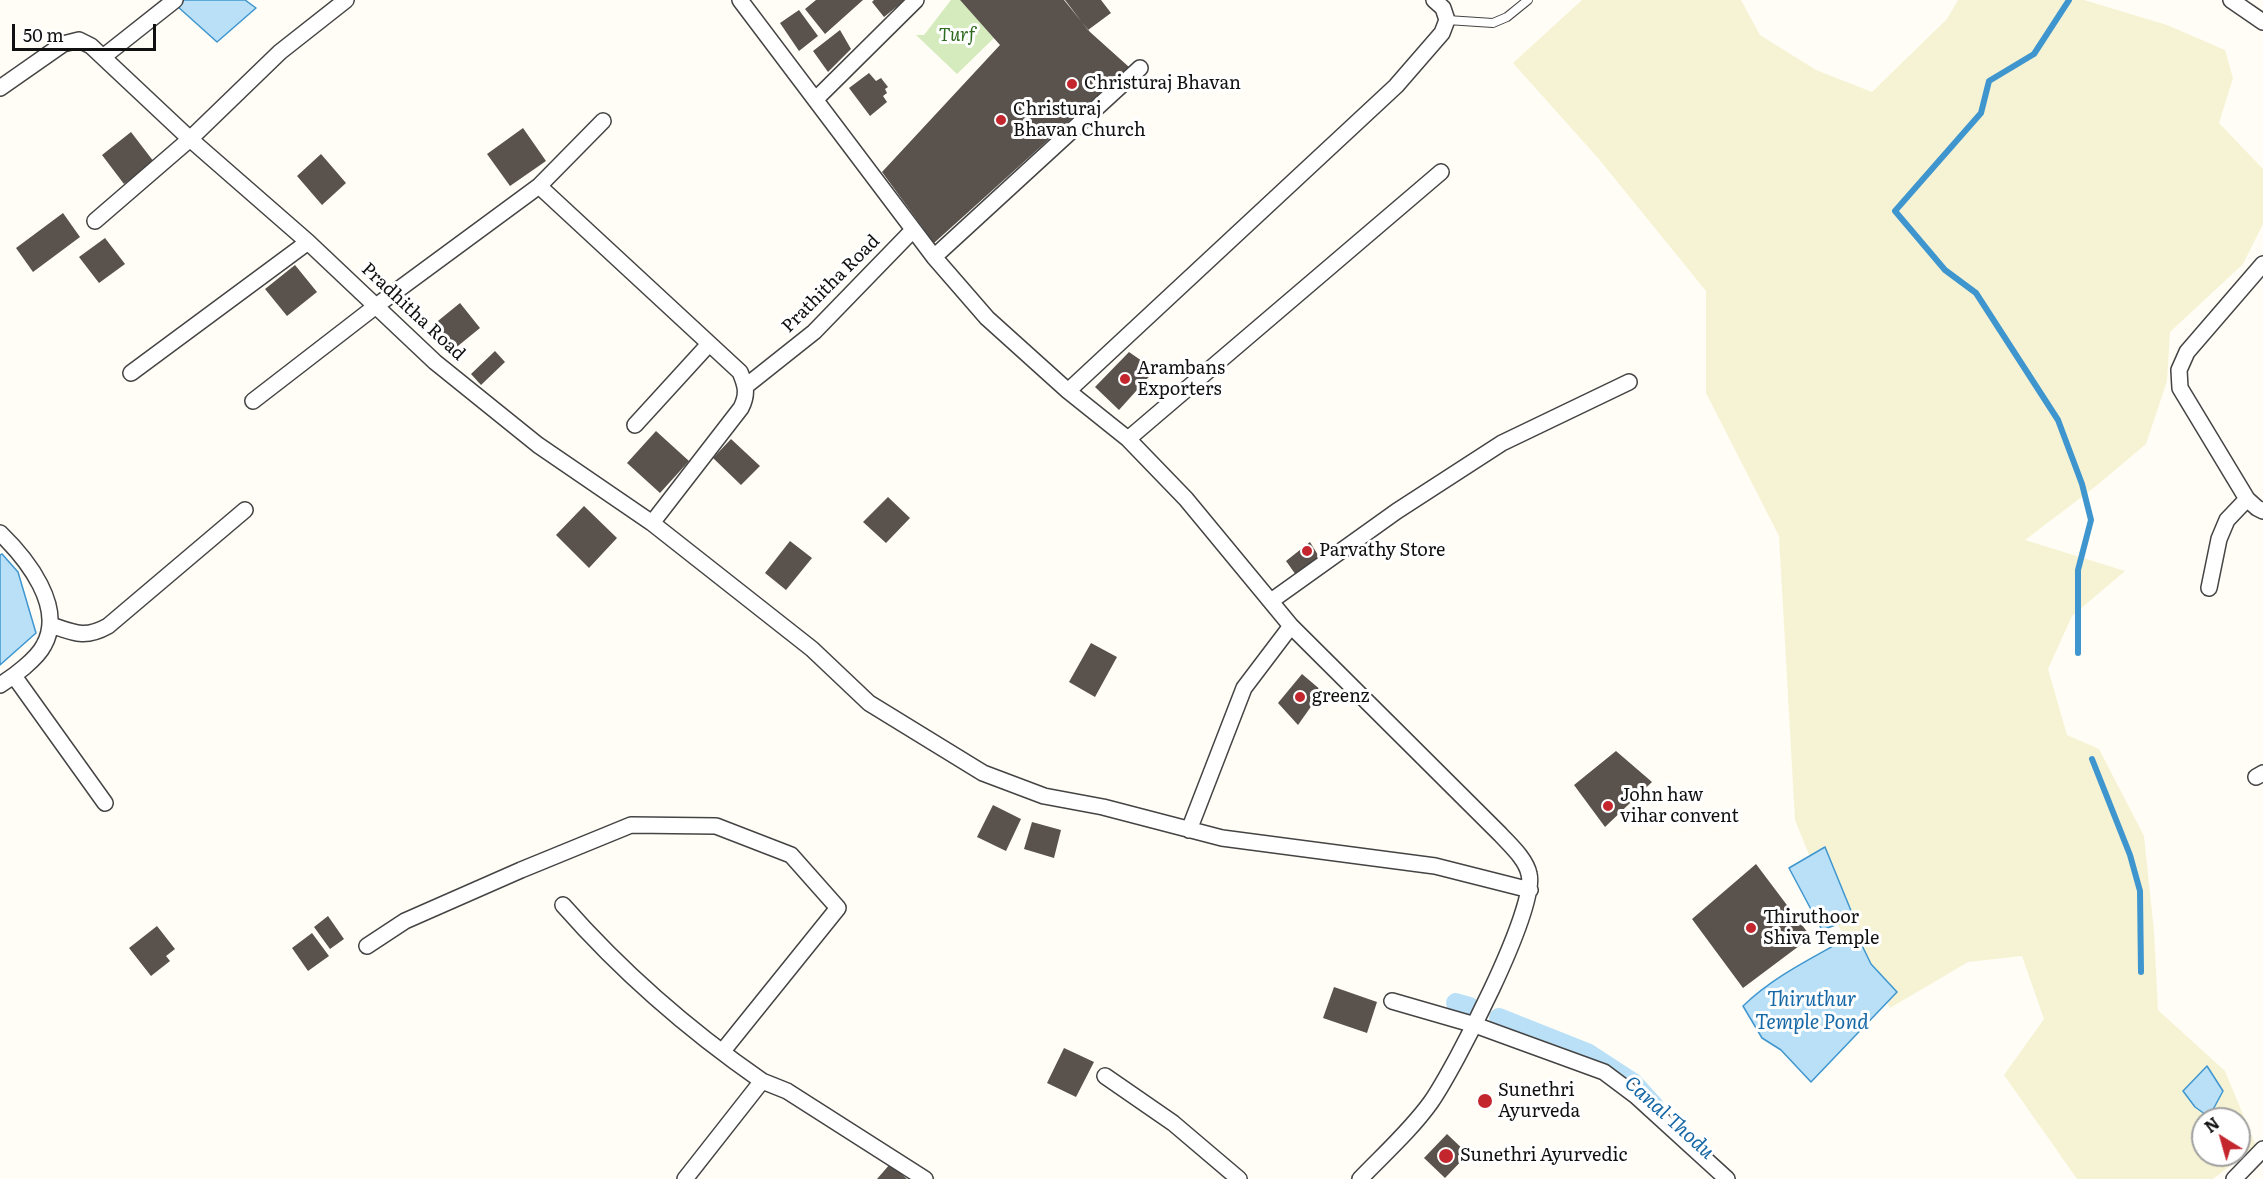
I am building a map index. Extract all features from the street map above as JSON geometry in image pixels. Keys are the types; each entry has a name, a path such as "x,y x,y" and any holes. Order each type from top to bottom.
{"street":[{"path":"103,57 175,0"},
{"path":"95,221 190,140 280,52 346,0"},
{"path":"740,0 913,230 987,318 1068,392 1128,439 1186,500 1291,626 1511,846 1529,873 1530,890 1509,949 1475,1025 1445,1080 1425,1110 1360,1179"},
{"path":"816,99 916,0"},
{"path":"1068,392 1396,86 1442,33 1448,20 1443,8 1434,0"},
{"path":"2231,0 2263,22"},
{"name":"Pradhitha Road","path":"0,88 63,44 79,40 91,46 190,140 308,242 435,362 538,445 652,523 812,649 869,703 982,773 1044,796 1104,807 1222,838 1435,866 1530,890"},
{"path":"934,257 1140,68"},
{"path":"253,401 376,306 539,186 603,121"},
{"path":"1128,439 1441,172"},
{"path":"539,186 740,372 746,386 746,398 741,408 652,523"},
{"name":"Prathitha Road","path":"746,386 814,332 913,230"},
{"path":"131,373 308,242"},
{"path":"2263,264 2187,352 2179,370 2180,388 2247,499 2263,511"},
{"path":"635,424 709,344"},
{"path":"1271,601 1397,511 1502,443 1629,382"},
{"path":"2209,588 2219,539 2227,520 2247,499"},
{"path":"51,625 81,635 96,633 108,627 245,510"},
{"path":"0,533 20,552 48,600 51,625 44,646 14,676 0,685"},
{"path":"1189,830 1244,688 1291,626"},
{"path":"14,676 105,803"},
{"path":"367,946 405,921 631,825 716,826 791,855 838,908 722,1053"},
{"path":"563,905 600,947 722,1053 762,1081 788,1091 925,1179"},
{"path":"1392,1000 1475,1025 1604,1072 1636,1096 1726,1179"},
{"path":"1105,1076 1173,1123 1239,1179"},
{"path":"685,1179 762,1081"},
{"path":"2239,1177 2263,1149"}],"lane":[{"path":"1448,20 1493,23 1507,17 1528,0"}],"shaded area":[{"path":"1582,0 1741,0 1760,35 1816,70 1872,92 1947,19 1958,0 2084,0 2167,25 2225,50 2233,78 2219,123 2263,169 2263,224 2243,264 2170,332 2167,381 2146,444 2096,486 2025,540 2125,571 2072,616 2048,669 2067,735 2099,749 2144,836 2154,931 2158,1010 2225,1071 2240,1107 2191,1107 2191,1167 2229,1167 2213,1179 2077,1179 2004,1075 2044,1019 2022,956 1968,962 1890,1008 1836,922 1795,820 1779,536 1706,393 1706,291 1598,158 1513,63"},
{"path":"2251,1134 2256,1146 2251,1150"}],"green space":[{"name":"Turf","path":"951,0 960,0 994,38 957,74 916,35 924,35"}],"water":[{"path":"184,0 245,0 256,8 217,42 177,6"},
{"path":"2,554 18,572 36,633 0,665 0,555"},
{"path":"1825,847 1854,918 1822,930 1789,868"},
{"name":"Thiruthur Temple Pond","path":"1856,933 1871,964 1897,992 1811,1082 1781,1050 1762,1038 1743,1006 1769,984"},
{"path":"2207,1066 2223,1091 2214,1107 2195,1107 2183,1091"}],"building":[{"path":"816,0 863,0 825,34 805,9"},
{"path":"874,0 905,0 884,17 872,2"},
{"name":"Christuraj Bhavan Church","path":"960,0 1064,0 1090,32 1129,67 934,243 882,172 1000,45"},
{"path":"1065,0 1101,0 1111,13 1088,30"},
{"path":"799,10 818,36 799,51 780,23"},
{"path":"840,30 851,49 828,72 813,51"},
{"path":"869,73 876,81 881,78 888,87 885,89 887,93 883,96 887,102 870,116 849,88"},
{"path":"523,128 546,161 510,186 487,154"},
{"path":"131,132 154,162 124,184 102,155"},
{"path":"321,154 346,183 322,205 297,176"},
{"path":"63,213 80,237 33,272 16,248"},
{"path":"105,238 125,264 99,283 79,257"},
{"path":"295,265 317,292 287,316 265,289"},
{"path":"460,303 480,328 453,350 433,325"},
{"path":"495,351 505,362 481,385 471,374"},
{"name":"Arambans Exporters","path":"1129,352 1155,370 1119,410 1095,387"},
{"path":"656,431 689,461 660,493 627,463"},
{"path":"731,439 760,466 741,485 713,458"},
{"path":"888,497 910,518 886,543 863,522"},
{"path":"584,506 617,538 589,568 556,535"},
{"path":"790,541 812,558 786,590 765,573"},
{"name":"Parvathy Store","path":"1310,542 1321,560 1296,575 1286,561"},
{"path":"1091,643 1117,657 1095,697 1069,682"},
{"name":"greenz","path":"1302,674 1322,691 1298,725 1278,703"},
{"name":"John haw vihar convent","path":"1616,751 1652,782 1605,827 1574,785"},
{"path":"993,805 1021,819 1006,851 977,837"},
{"path":"1032,822 1061,830 1054,858 1024,849"},
{"name":"Thiruthoor Shiva Temple","path":"1756,864 1811,937 1743,988 1692,919"},
{"path":"328,916 344,939 330,949 314,927"},
{"path":"157,926 175,949 166,956 170,961 151,976 129,948"},
{"path":"312,933 329,956 308,971 292,948"},
{"path":"1334,987 1377,1002 1367,1033 1323,1018"},
{"path":"1064,1048 1094,1062 1076,1097 1047,1083"},
{"name":"Sunethri Ayurvedic","path":"1447,1134 1468,1154 1445,1178 1424,1158"},
{"path":"890,1164 907,1179 877,1179"}],"waterway":[{"path":"2069,0 2034,54 1989,81 1981,113 1895,211 1945,270 1976,293 2058,420 2082,484 2091,520 2078,570 2078,653"},
{"path":"2092,759 2130,855 2140,891 2141,972"},
{"name":"Canal Thodu","path":"1456,1003 1470,1007"},
{"name":"Canal Thodu","path":"1499,1018 1587,1053 1633,1083 1654,1106"}],"place":[{"name":"Christuraj Bhavan","path":"1072,84"},
{"name":"Christuraj Bhavan Church","path":"1001,120"},
{"name":"Arambans Exporters","path":"1125,379"},
{"name":"Parvathy Store","path":"1307,551"},
{"name":"greenz","path":"1300,697"},
{"name":"John haw vihar convent","path":"1608,806"},
{"name":"Thiruthoor Shiva Temple","path":"1751,928"},
{"name":"Sunethri Ayurveda","path":"1485,1101"},
{"name":"Sunethri Ayurvedic","path":"1446,1156"}]}
